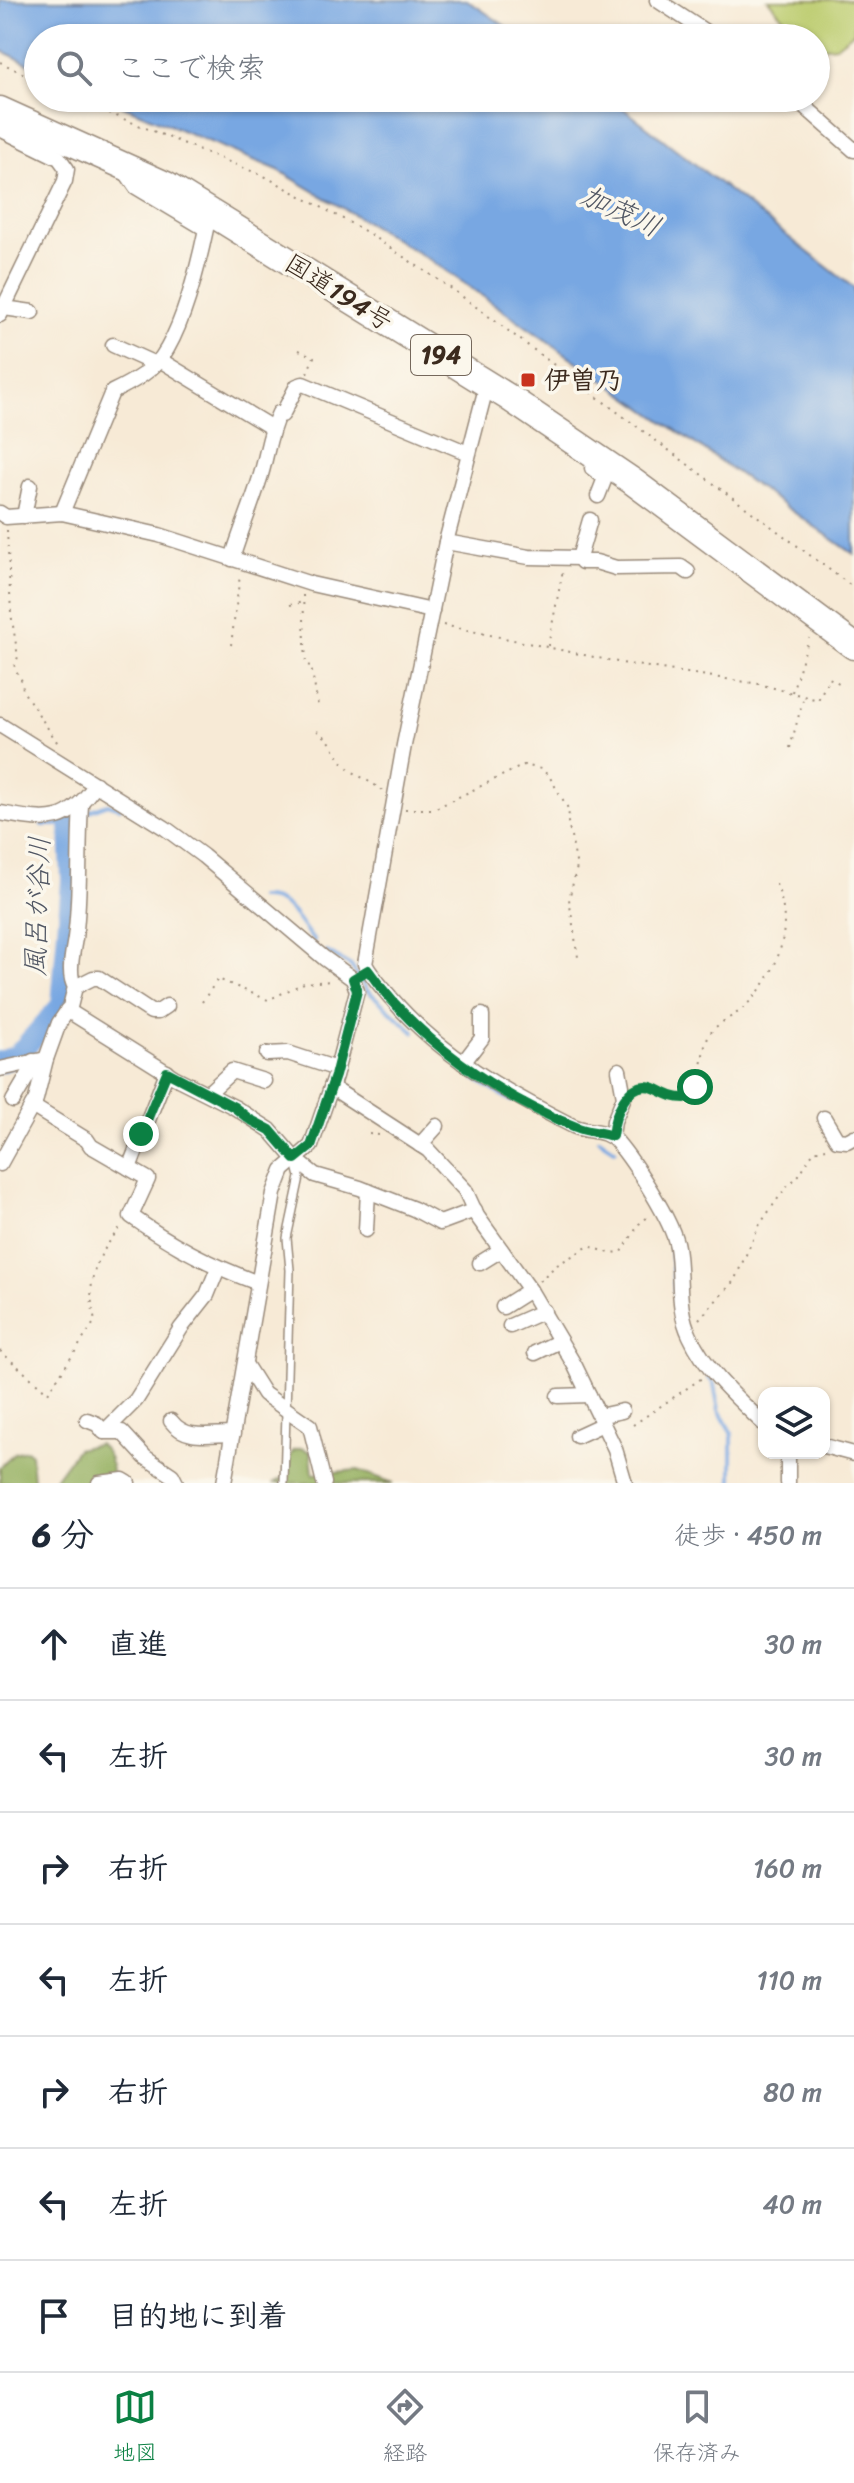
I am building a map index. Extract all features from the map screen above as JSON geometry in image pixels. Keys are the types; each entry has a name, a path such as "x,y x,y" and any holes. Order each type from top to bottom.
{"highway":[{"name":"国道194号","path":"0,110 166,185 487,384 632,481 854,646"}],"street":[{"path":"657,0 694,24"},
{"path":"812,112 851,145"},
{"path":"0,129 59,158 67,169 65,181 2,312 32,312"},
{"path":"62,513 112,392 134,382 158,362 178,328 206,229 136,187 120,164"},
{"path":"113,345 158,362 272,428"},
{"path":"232,559 258,484 272,428 297,386 303,384 468,453"},
{"path":"224,1483 274,1193 283,1170 311,1146 337,1069 365,958 446,542 487,384"},
{"path":"576,443 576,457 605,478 598,496"},
{"path":"24,516 30,486"},
{"path":"3,515 62,513 159,535 302,581 431,617"},
{"path":"579,558 590,520"},
{"path":"446,542 529,557 579,558 582,562 596,562 616,568 681,567 688,572"},
{"path":"0,725 165,828 324,958 361,975 410,1020 490,1083 579,1129 596,1130 612,1136 641,1176 677,1246 681,1311 688,1331 713,1371 758,1418"},
{"path":"0,813 43,819 60,816 81,805 96,784"},
{"path":"75,987 72,983 72,960 79,913 81,805"},
{"path":"13,1101 40,1060 67,1010 75,987 99,978 151,1012 158,1012 167,1006"},
{"path":"67,1010 167,1072 270,1130 295,1159 315,1175 368,1191 440,1223 475,1210"},
{"path":"463,1063 482,1038 482,1015"},
{"path":"267,1054 288,1053 337,1069"},
{"path":"0,1069 40,1060"},
{"path":"0,1164 41,1087 40,1060"},
{"path":"612,1136 614,1121 624,1097 619,1070"},
{"path":"208,1093 232,1071 264,1081"},
{"path":"129,1168 167,1072"},
{"path":"331,1087 420,1145 465,1190 501,1250 544,1311 615,1449 625,1483"},
{"path":"32,1106 148,1179 131,1216 218,1268 258,1283"},
{"path":"824,1118 837,1140 847,1139"},
{"path":"420,1145 437,1126"},
{"path":"366,1230 368,1191"},
{"path":"480,1263 501,1250"},
{"path":"104,1432 136,1400 181,1328 207,1295 218,1268"},
{"path":"503,1307 530,1290"},
{"path":"510,1326 544,1311"},
{"path":"535,1353 560,1341"},
{"path":"245,1364 264,1394 310,1426 324,1483"},
{"path":"558,1396 589,1395"},
{"path":"577,1436 622,1411"},
{"path":"87,1420 97,1424 104,1432 122,1432 145,1457 172,1475 176,1483"},
{"path":"171,1421 186,1434 233,1434"},
{"path":"830,1448 854,1454"},
{"path":"788,1459 788,1483"},
{"path":"99,1483 123,1480 128,1483"}],"lane":[{"path":"284,1483 290,1270 287,1238 300,1177 295,1159"}],"path":[{"path":"0,62 24,74"},
{"path":"106,112 266,177 363,230 452,289 854,588"},
{"path":"299,350 314,357 303,384"},
{"path":"3,515 18,657 14,667 22,681 23,691 62,750 70,768"},
{"path":"548,647 562,581 560,558"},
{"path":"231,645 241,581 232,559"},
{"path":"302,581 306,665 311,666 318,706"},
{"path":"290,605 303,602"},
{"path":"431,617 622,663 792,692 818,700 829,678 839,683"},
{"path":"792,692 811,631"},
{"path":"790,748 804,696"},
{"path":"317,731 329,738 342,762 393,804 434,809 524,765 541,769 549,776 569,810 568,822 577,867 569,899 578,957"},
{"path":"624,1097 645,1087 673,1098 685,1098 695,1087 710,1034 751,1000 775,967 785,931 784,904 775,882"},
{"path":"202,1002 218,979 268,1000 304,983 361,975"},
{"path":"688,1331 734,1281 760,1224 814,1151 838,1145 847,1139"},
{"path":"530,1290 557,1265 589,1246 609,1253 622,1252 645,1217 661,1210"},
{"path":"0,1351 48,1393 95,1321 89,1297 96,1263 112,1237 131,1216"},
{"path":"633,1425 713,1371"}],"green space":[{"path":"768,0 854,0 854,32 836,46 830,47 830,24 789,24"},
{"path":"98,1444 109,1456 112,1483 52,1483 77,1449"},
{"path":"302,1448 311,1452 313,1474 358,1470 393,1483 273,1483 288,1476 290,1456 294,1450"},
{"path":"26,1450 31,1454 33,1480 36,1483 0,1483 0,1468 14,1453"}],"water":[{"path":"0,0 467,0 502,24 24,24 24,61 0,50"},
{"name":"加茂川","path":"138,112 628,112 854,288 854,554 432,261 278,170"}],"waterway":[{"path":"83,813 108,804 120,808"},
{"name":"風呂が谷川","path":"0,1062 17,1056 62,1005 72,881 70,819"},
{"path":"42,825 57,825 64,821"},
{"path":"259,898 270,898 286,906 314,941"},
{"path":"327,952 351,966 367,990 414,1032"},
{"path":"475,1079 512,1101"},
{"path":"599,1139 615,1150"},
{"path":"645,1194 670,1242 677,1318"},
{"path":"709,1378 714,1384 719,1410 732,1434 732,1483"}],"place":[{"name":"伊曽乃","path":"528,380"}],"route":[{"path":"141,1134 167,1072 270,1130 295,1159 311,1146 335,1076 357,991 353,979 368,970 410,1020 446,1051 490,1083 579,1129 596,1130 612,1136 614,1121 624,1097 645,1087 673,1098 685,1098 695,1087"}]}
